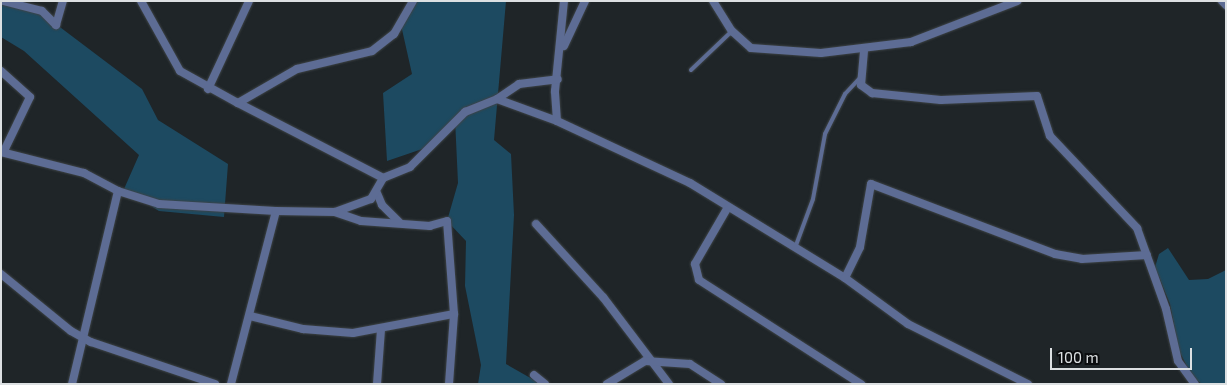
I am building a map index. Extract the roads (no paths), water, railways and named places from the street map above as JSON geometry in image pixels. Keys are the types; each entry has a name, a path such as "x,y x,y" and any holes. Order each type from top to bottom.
{"street":[{"path":"3,1 42,11 56,25 63,1"},
{"path":"141,1 174,64 208,89 383,178"},
{"path":"208,89 249,1"},
{"path":"238,103 297,69 372,51 394,34 412,1"},
{"path":"557,121 564,1"},
{"path":"562,50 586,1"},
{"path":"713,1 732,31 751,48 766,50 864,51 911,42 1017,1"},
{"path":"1222,1 1226,5"},
{"path":"864,51 860,78 864,89 872,93 903,97 1036,96 1050,136 1130,216 1147,255 1178,361 1195,384"},
{"path":"1,71 30,97 2,152 84,173 118,192 159,204 276,211 335,212 361,221 402,224 447,221 454,314 448,384"},
{"path":"335,212 377,193 383,178 410,167 455,118 497,99 519,84 558,79"},
{"path":"497,99 557,121 690,183 845,278 908,324 1028,384"},
{"path":"845,278 860,247 871,184 1055,254 1082,259 1147,255"},
{"path":"72,384 118,192"},
{"path":"377,193 382,205 402,224"},
{"path":"728,207 695,264 699,280 862,384"},
{"path":"231,384 276,211"},
{"path":"536,224 603,297 670,384"},
{"path":"1,274 82,337 215,384"},
{"path":"250,316 332,332 381,330 454,314"},
{"path":"377,384 381,330"},
{"path":"607,384 637,363 654,362 699,366 721,384"},
{"path":"534,375 545,384"}],"lane":[{"path":"691,70 732,31"},
{"path":"795,248 813,200 825,134 845,94 860,78"}]}
